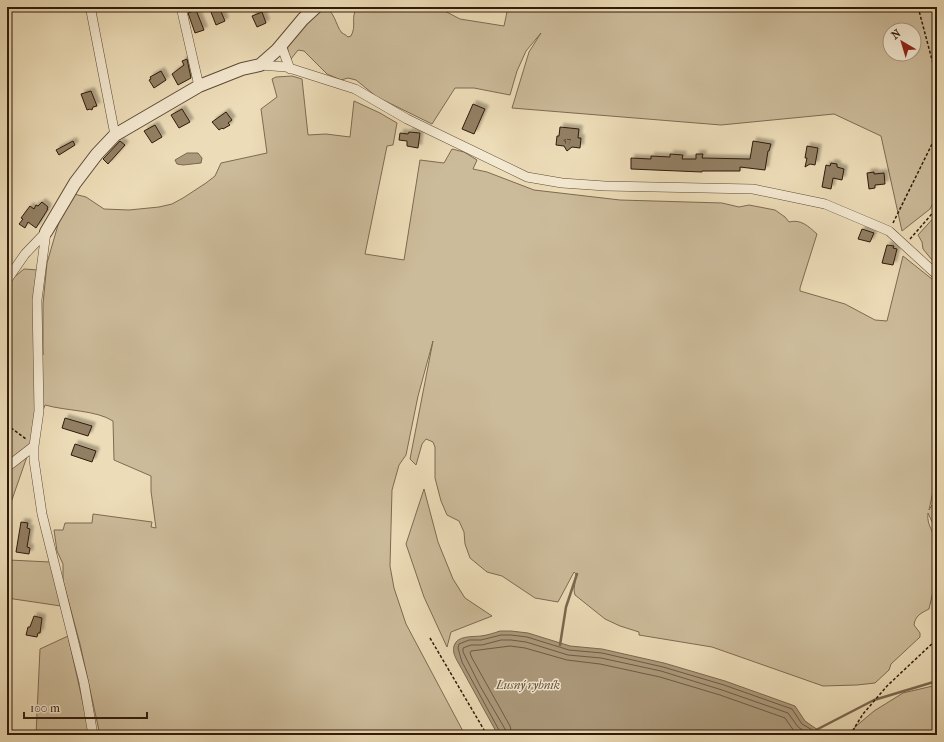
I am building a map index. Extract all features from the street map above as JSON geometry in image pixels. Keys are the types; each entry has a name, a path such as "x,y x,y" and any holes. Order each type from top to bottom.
{"street":[{"path":"181,7 200,86"},
{"path":"260,65 281,45 316,7"},
{"path":"91,11 115,135"},
{"path":"281,45 290,69"},
{"path":"7,280 25,254 46,232 75,183 97,154 115,135 200,86 242,69 260,65 290,69 355,89 407,119 527,177 562,183 605,186 753,189 825,204 889,231 937,275"},
{"path":"46,232 38,300 39,411 34,446 34,460 42,514 84,683 93,735"},
{"path":"25,254 42,262"},
{"path":"7,468 34,446"}],"path":[{"path":"889,231 935,138 936,75 918,7"},
{"path":"904,245 937,208"},
{"path":"7,424 34,446"},
{"path":"430,638 487,735"},
{"path":"850,735 863,714 887,686 937,639"}],"shaded area":[{"path":"7,7 10,7 9,72 11,251 7,258"},
{"path":"322,7 330,11 342,33 348,37 351,36 353,32 354,15 357,7 437,7 460,19 504,26 508,7 937,7 937,195 930,209 902,231 881,136 834,114 721,125 512,108 529,52 541,33 526,51 517,71 510,95 474,88 455,88 432,124 377,97 356,80 348,78 341,80 327,74 304,51 298,50 291,59 289,57 287,44 314,13"},
{"path":"292,76 302,79 308,135 326,134 350,137 354,101 397,123 393,145 387,146 365,254 404,260 420,160 444,163 452,149 464,152 477,160 473,169 487,172 534,190 620,200 722,203 739,207 749,205 775,210 789,222 801,222 817,234 800,291 845,304 875,320 887,321 903,256 937,283 937,484 935,482 929,510 936,502 937,498 937,533 928,513 928,522 937,546 937,570 929,609 919,615 914,625 920,633 920,637 891,664 889,670 875,683 823,686 712,647 639,635 639,632 605,619 575,595 574,590 576,574 574,572 558,602 535,598 502,576 487,572 470,558 465,544 464,532 459,521 447,515 441,501 435,478 435,447 433,442 426,439 422,444 416,465 410,459 433,341 418,396 406,455 399,465 392,490 390,566 394,588 406,624 465,735 100,735 80,644 63,581 63,564 57,551 54,530 63,530 65,523 92,523 93,514 152,522 151,527 156,528 151,491 151,476 114,460 113,421 106,417 90,413 45,405 7,514 7,283 24,269 38,270 43,355 43,304 47,263 58,225 68,200 74,194 86,197 104,209 129,210 172,204 215,176 221,163 267,153 261,109 277,97 272,79 276,77"},
{"path":"937,214 937,266 923,249 922,242 918,235"},
{"path":"424,489 438,542 453,579 465,598 492,616 451,632 447,647 424,597 406,544"},
{"path":"7,521 10,527 9,560 50,562 61,606 7,598"},
{"path":"68,636 90,735 36,735 40,649"},
{"path":"937,685 937,735 849,735 855,727 874,711 903,693"}],"water":[{"path":"187,153 198,153 202,158 201,163 183,165 177,164 175,160"},
{"name":"Lusný rybník","path":"500,631 528,633 570,646 602,649 664,663 725,681 795,706 805,721 818,730 832,735 498,735 457,660 454,653 454,646 458,640 462,638 484,636"}],"building":[{"path":"209,7 219,7 225,21 216,25"},
{"path":"196,10 204,30 195,33 188,13"},
{"path":"262,12 266,23 257,27 252,16"},
{"path":"187,59 191,78 178,85 172,74 184,65 182,61"},
{"path":"161,71 166,80 154,88 149,80 151,79 150,77"},
{"path":"91,91 97,106 93,107 92,110 87,110 81,94"},
{"path":"473,104 485,109 474,134 462,129"},
{"path":"182,109 190,122 179,128 171,115"},
{"path":"226,112 232,120 228,123 230,125 219,130 212,122"},
{"path":"155,125 162,137 152,143 144,131"},
{"path":"560,127 579,129 578,138 581,138 580,148 572,147 567,151 564,146 556,145"},
{"path":"409,132 420,133 418,148 407,146 407,141 399,140 400,133 408,134"},
{"path":"73,141 75,145 59,155 56,150"},
{"path":"120,141 125,145 108,164 103,159"},
{"path":"753,141 771,144 768,151 765,170 740,167 740,171 702,172 631,169 631,158 651,159 651,156 670,157 670,154 683,155 682,159 696,159 696,154 703,154 702,158 750,159"},
{"path":"807,146 818,148 815,165 810,164 805,167 807,158 805,158"},
{"path":"831,163 837,164 837,167 844,169 842,180 833,178 831,189 822,187 826,165 830,166"},
{"path":"874,172 874,174 884,173 885,184 875,185 875,188 869,189 867,173"},
{"path":"42,202 48,207 48,209 36,228 28,222 25,228 19,224 23,219 21,218 30,206 34,209 36,205 38,206"},
{"path":"862,229 874,233 870,242 858,239"},
{"path":"887,245 894,246 893,248 897,249 893,265 882,263"},
{"path":"65,418 92,426 88,436 62,428"},
{"path":"75,444 96,451 92,462 71,455"},
{"path":"21,522 28,523 27,528 30,529 27,547 30,548 29,554 16,552"},
{"path":"34,616 42,618 40,633 38,633 37,637 26,635 28,627 30,627"}],"waterway":[{"path":"560,645 566,607 577,574"},
{"path":"816,730 874,700 937,681"}]}
